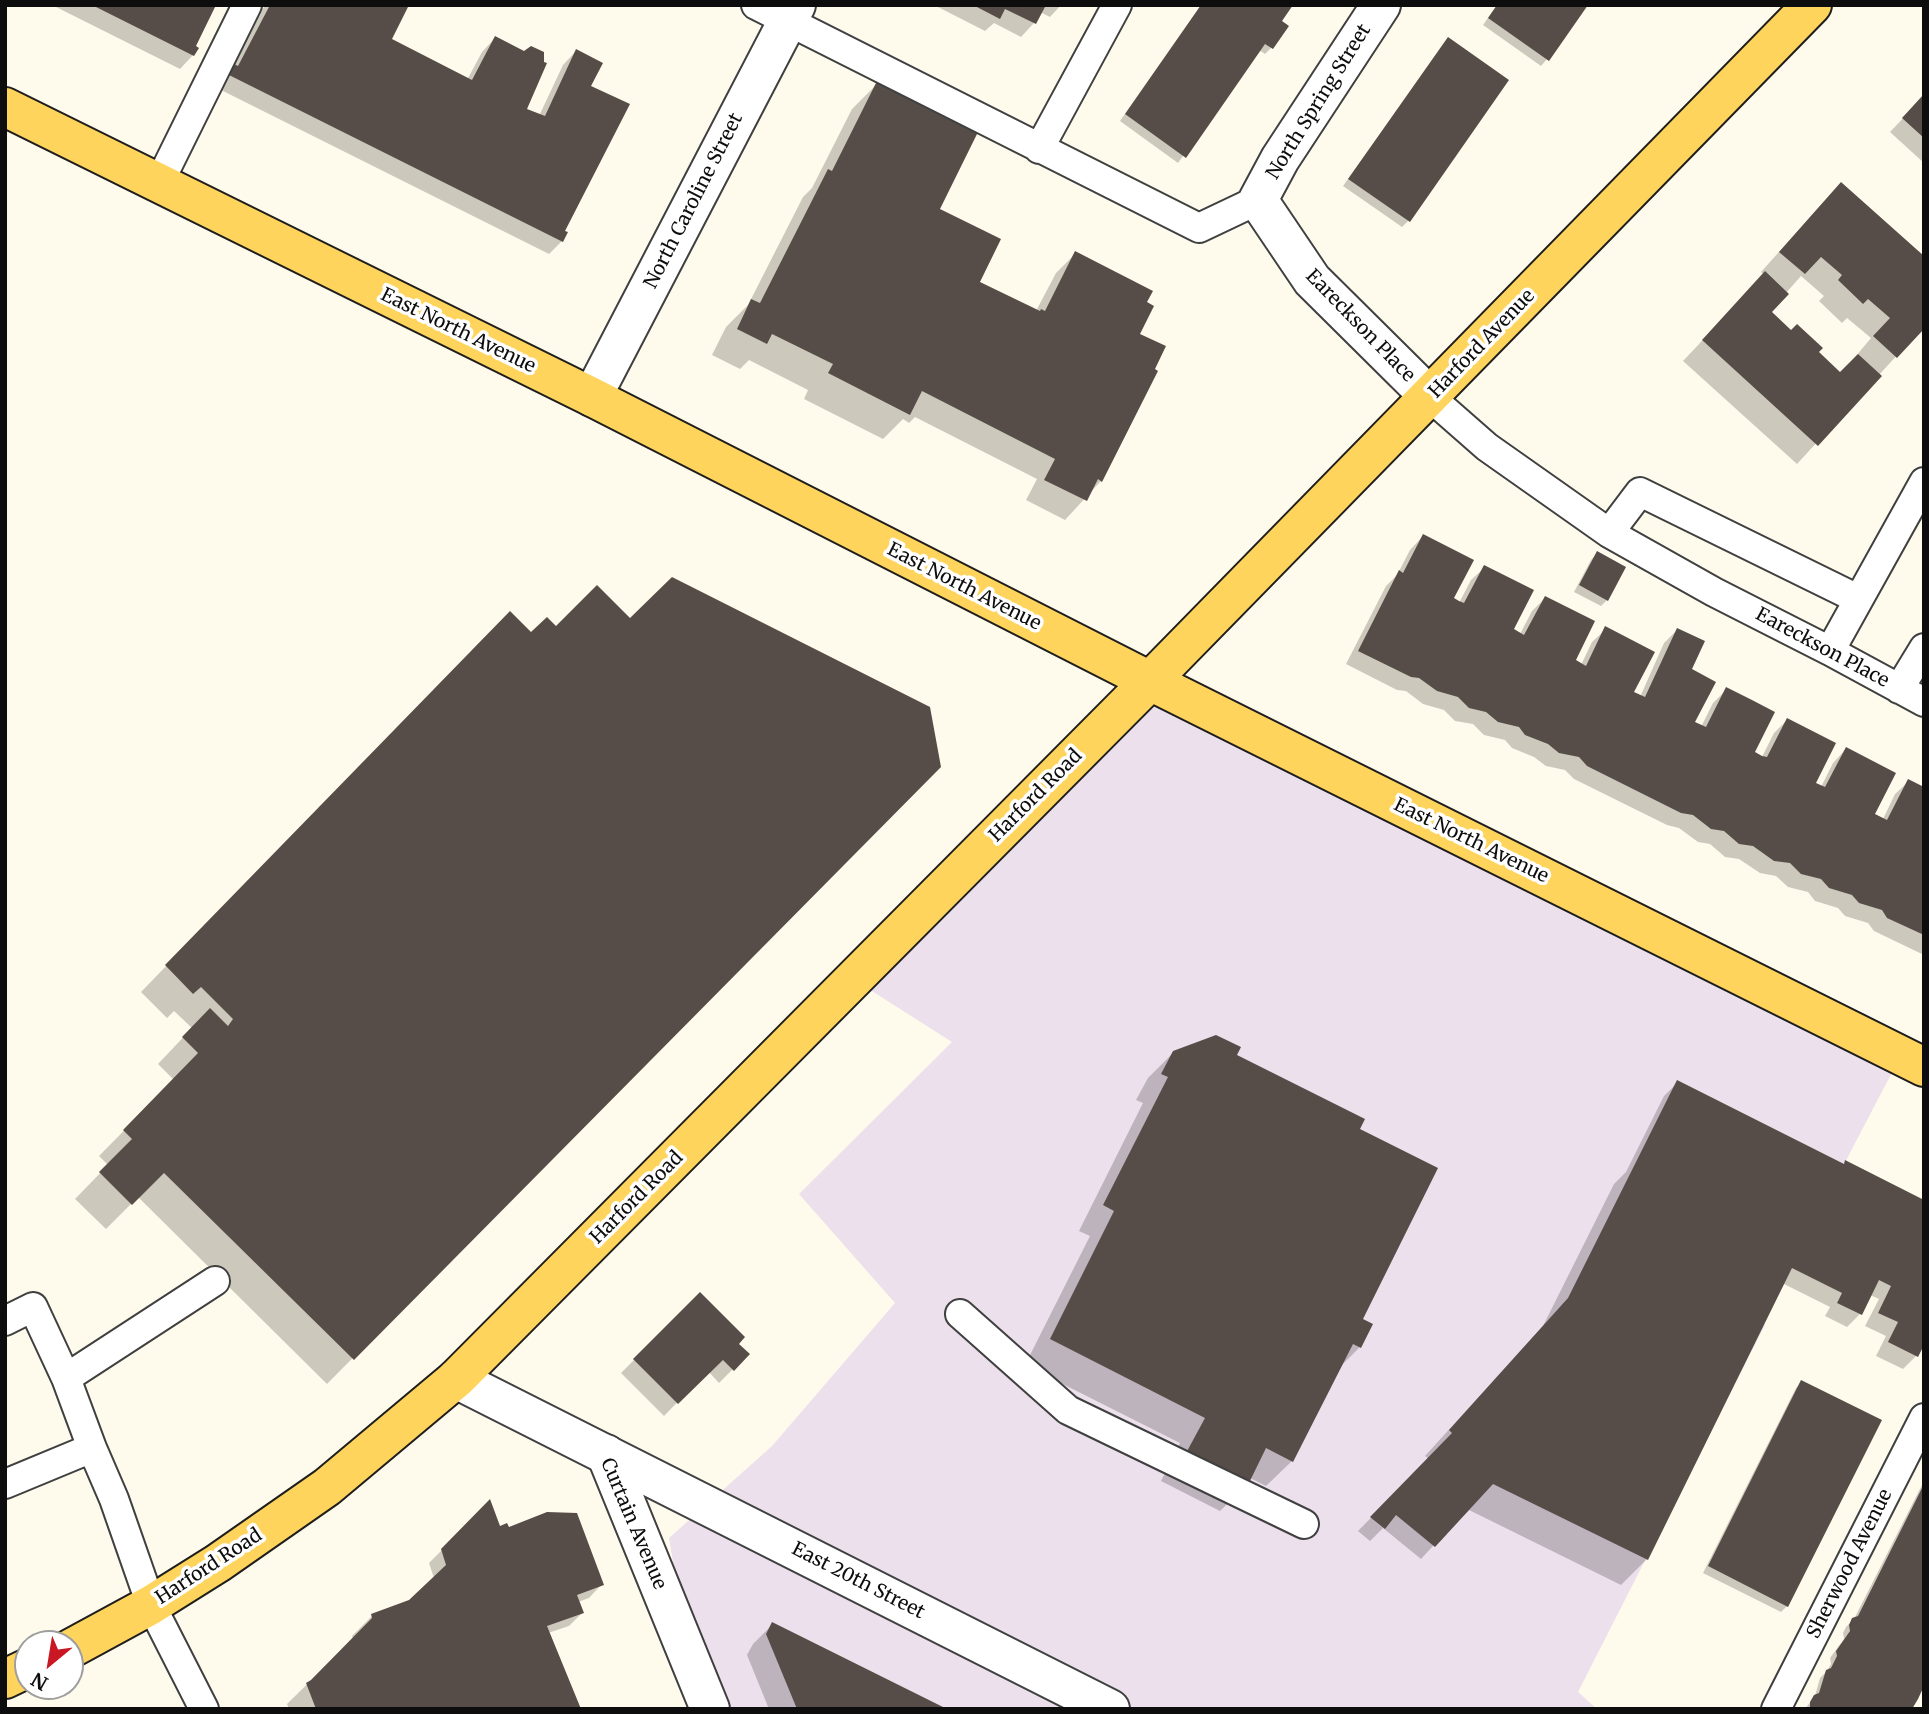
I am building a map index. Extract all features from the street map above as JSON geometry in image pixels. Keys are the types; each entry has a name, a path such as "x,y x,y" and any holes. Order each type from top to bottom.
{"main road":[{"name":"Harford Avenue","path":"1150,681 1812,5"},
{"name":"East North Avenue","path":"5,107 592,397 1150,681 1924,1067"},
{"name":"Harford Road","path":"84,1641 151,1605 218,1563 327,1487 456,1379 1150,681"}],"street":[{"name":"North Spring Street","path":"1258,200 1280,159 1381,5"},
{"name":"North Caroline Street","path":"592,397 780,11"},
{"name":"Eareckson Place","path":"1258,200 1312,281 1430,397"},
{"name":"Curtain Avenue","path":"456,1379 606,1454 710,1709"},
{"name":"East 20th Street","path":"606,1454 1110,1709"}],"lane":[{"path":"159,183 247,5"},
{"path":"1039,149 1116,5"},
{"path":"780,11 1039,149 1199,228 1258,200"},
{"name":"Eareckson Place","path":"1430,397 1486,447 1609,533 1714,592 1924,702"},
{"path":"1830,651 1924,482"},
{"path":"1609,533 1640,492 1858,599"},
{"path":"1899,689 1924,648"},
{"path":"66,1378 215,1281"},
{"path":"5,1321 33,1307 66,1378 114,1499 151,1605 204,1709"},
{"path":"960,1314 1068,1410 1304,1524"},
{"name":"Sherwood Avenue","path":"1776,1709 1924,1418"},
{"path":"5,1484 92,1448"}],"shaded area":[{"path":"1141,680 1898,1061 1761,1323 1765,1325 1578,1692 1597,1709 713,1709 684,1628 669,1538 772,1446 895,1303 799,1194 952,1042 853,979"}],"building":[{"path":"92,5 216,5 196,46 199,48 194,56"},
{"path":"270,5 409,5 392,39 472,80 495,36 524,51 531,46 544,52 544,62 547,63 527,109 545,116 576,49 603,63 591,86 630,104 565,231 568,232 563,242 229,75 234,64 238,66"},
{"path":"973,5 1046,5 1036,24 1005,9 1000,19"},
{"path":"1201,5 1293,5 1282,21 1289,26 1273,49 1265,44 1186,158 1125,114"},
{"path":"1497,5 1588,5 1549,61 1488,18"},
{"path":"1448,37 1509,80 1410,222 1348,179"},
{"path":"877,81 978,132 940,209 1001,239 980,282 1045,311 1075,251 1153,291 1147,302 1154,306 1140,334 1166,346 1155,369 1158,371 1102,482 1098,479 1087,501 1044,480 1055,459 922,391 910,415 828,373 833,364 772,334 767,344 737,329 751,299 760,303 828,169 832,171"},
{"path":"1924,94 1924,138 1902,118"},
{"path":"1841,182 1924,256 1924,329 1897,358 1873,336 1890,318 1868,299 1863,304 1838,280 1842,275 1821,257 1805,274 1779,252"},
{"path":"1765,271 1789,294 1772,312 1791,330 1797,324 1823,348 1819,352 1840,372 1858,354 1882,376 1818,446 1702,340"},
{"path":"1423,534 1474,560 1454,598 1459,601 1464,603 1484,565 1534,590 1514,629 1524,635 1545,596 1595,621 1576,660 1586,666 1605,626 1655,652 1634,692 1645,697 1677,628 1705,641 1692,669 1716,682 1695,722 1706,727 1726,687 1775,712 1755,752 1762,756 1767,757 1787,718 1836,743 1816,783 1825,787 1846,747 1896,773 1875,814 1887,820 1908,779 1924,787 1924,935 1887,918 1882,910 1859,903 1852,895 1829,888 1821,879 1801,874 1790,863 1774,861 1753,846 1739,844 1724,831 1711,829 1693,815 1681,813 1587,766 1579,757 1559,753 1548,744 1525,735 1519,727 1498,722 1486,712 1469,708 1458,697 1437,691 1419,678 1411,677 1358,651 1399,570 1403,573"},
{"path":"1597,551 1626,567 1608,601 1579,585"},
{"path":"672,577 930,707 941,767 354,1360 164,1173 132,1205 99,1172 132,1139 123,1130 198,1053 182,1037 210,1008 228,1026 233,1019 201,987 193,994 165,965 510,611 531,632 547,617 556,626 597,585 630,618"},
{"path":"1216,1035 1241,1047 1237,1055 1365,1119 1360,1129 1438,1168 1363,1319 1373,1324 1361,1348 1353,1344 1293,1462 1266,1448 1247,1487 1185,1455 1205,1418 1050,1339 1114,1211 1103,1205 1168,1077 1161,1074 1173,1051"},
{"path":"1677,1080 1844,1164 1845,1160 1924,1200 1924,1345 1918,1357 1888,1342 1898,1322 1878,1313 1891,1286 1879,1280 1862,1315 1837,1303 1842,1293 1792,1268 1648,1560 1493,1484 1435,1547 1396,1515 1385,1529 1370,1517 1452,1433 1449,1430 1568,1298"},
{"path":"700,1292 745,1337 739,1344 750,1354 734,1371 723,1360 678,1404 633,1359"},
{"path":"1801,1380 1882,1420 1788,1607 1708,1566"},
{"path":"1924,1484 1924,1686 1918,1699 1912,1709 1810,1709 1810,1702 1814,1695 1819,1693 1826,1670 1831,1668 1837,1656 1836,1651 1850,1631 1852,1618 1858,1616"},
{"path":"490,1499 500,1526 507,1523 509,1527 547,1512 577,1513 604,1585 577,1595 584,1613 547,1626 581,1709 316,1709 306,1683 372,1618 371,1614 409,1600 446,1565 441,1549"},
{"path":"772,1622 947,1709 797,1709 766,1634"}]}
